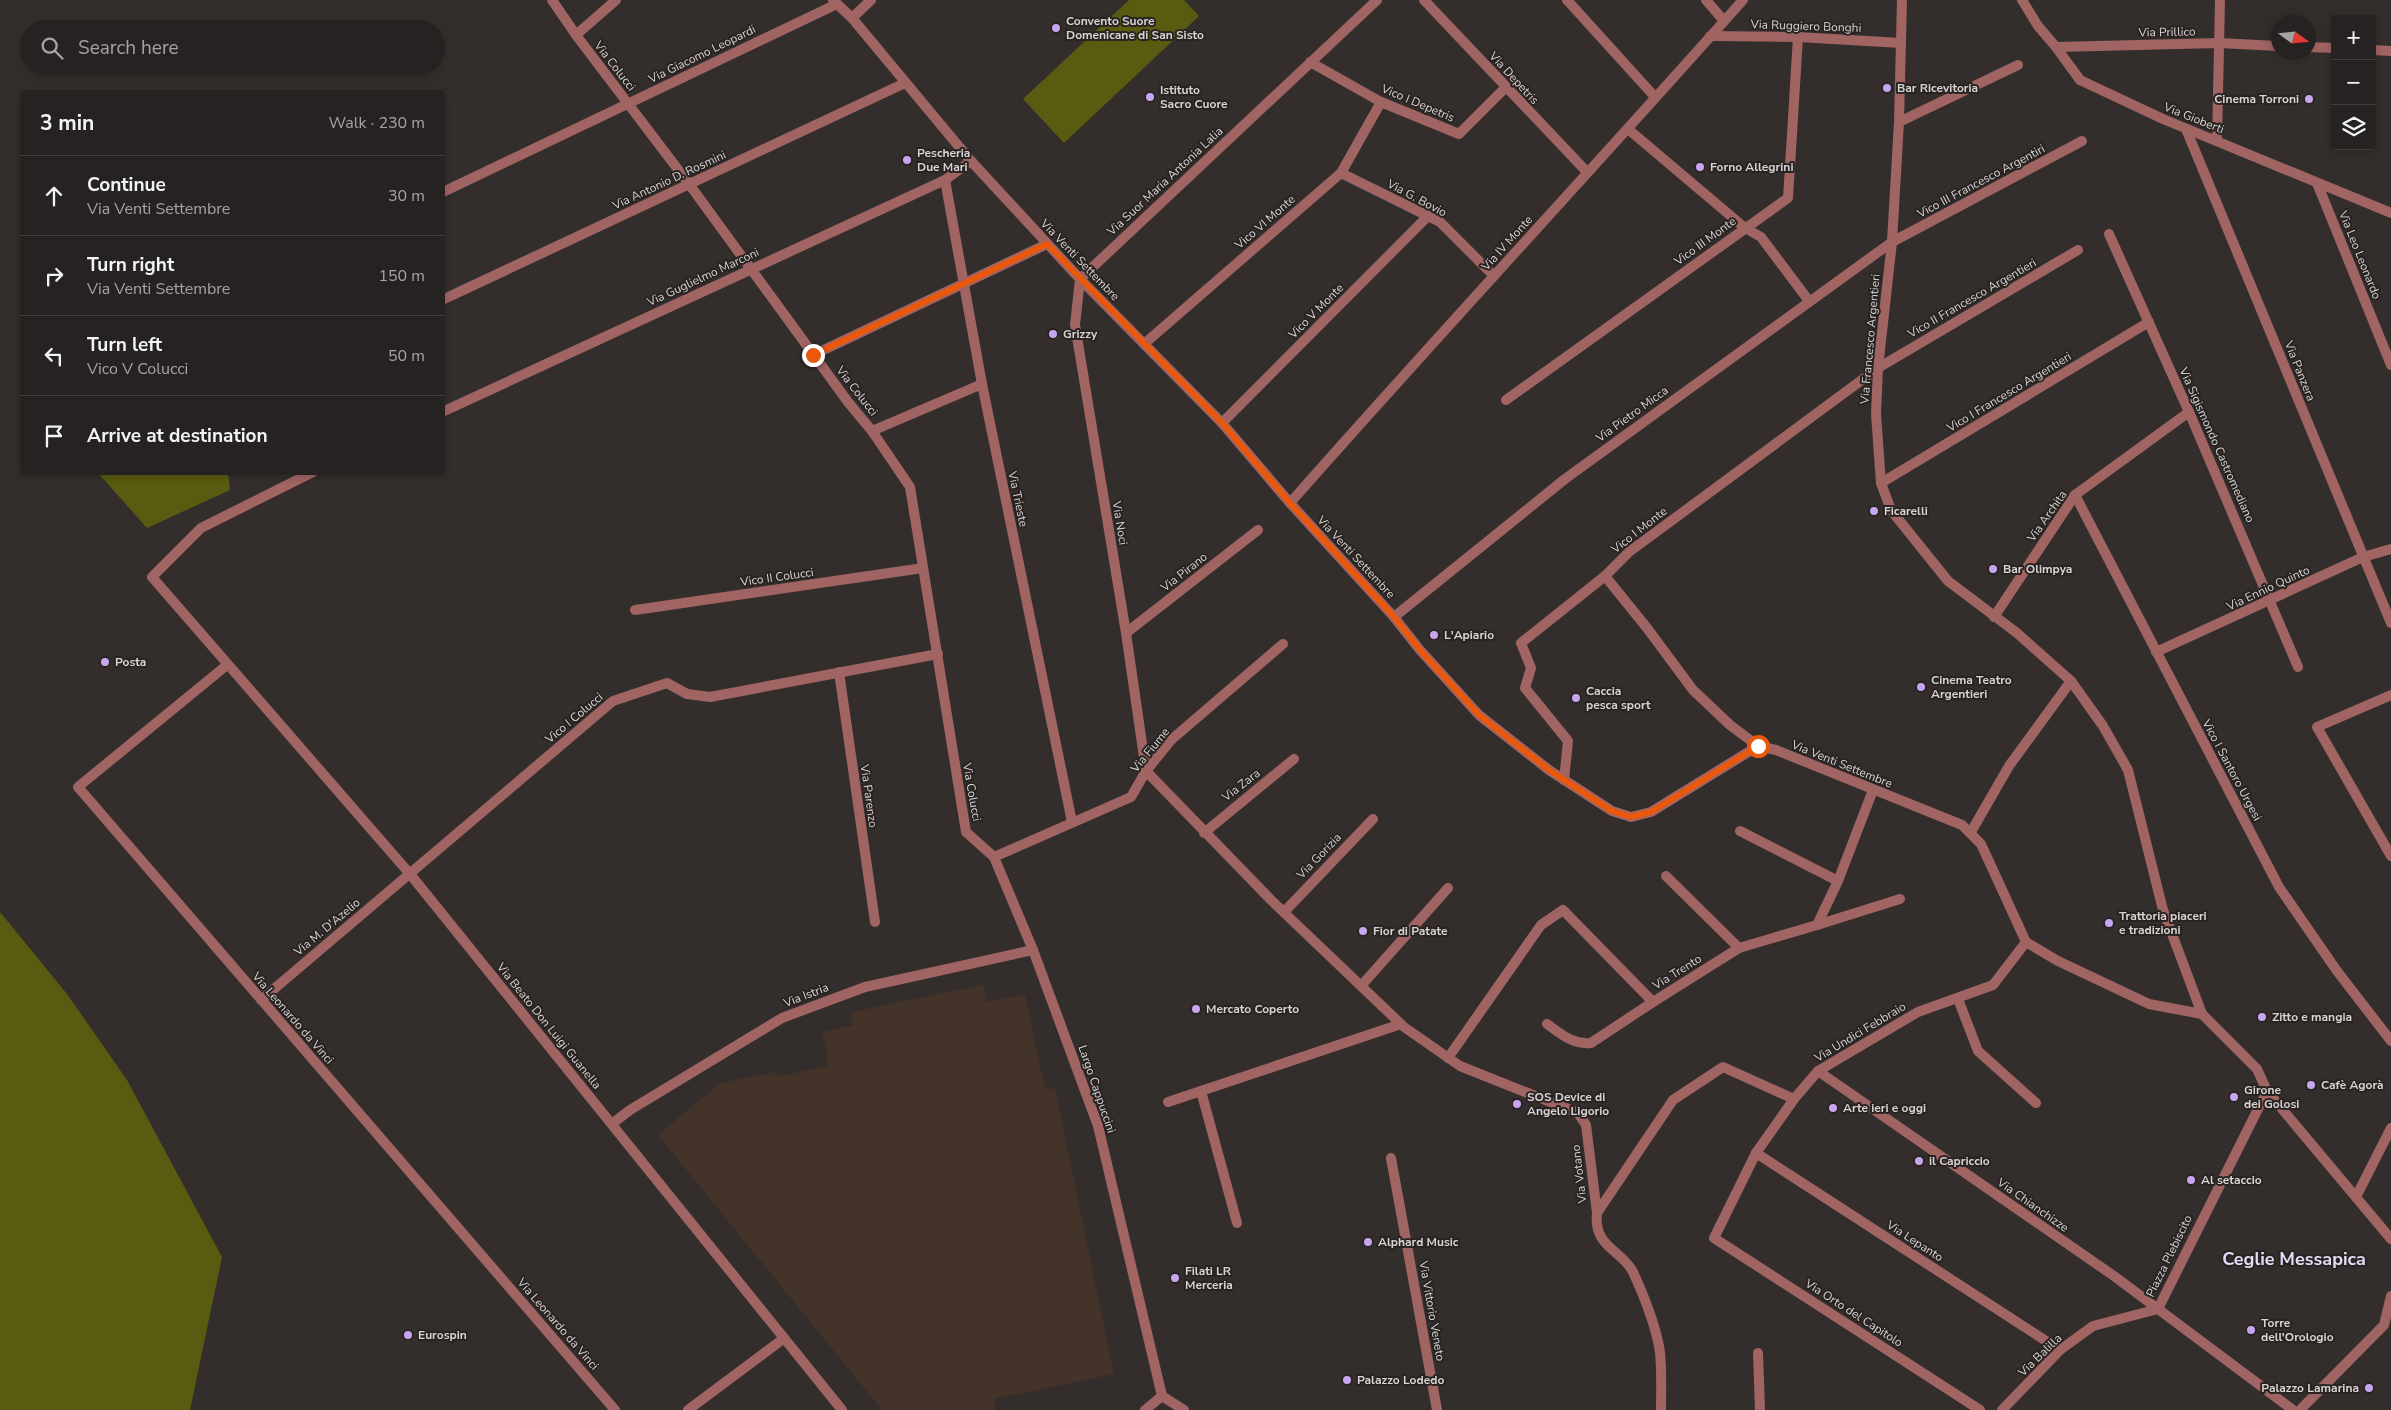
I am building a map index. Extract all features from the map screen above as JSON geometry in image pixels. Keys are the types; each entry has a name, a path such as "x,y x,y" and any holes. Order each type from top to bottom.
{"street":[{"name":"Via Colucci","path":"552,0 576,36 629,103 813,355 872,431 910,487 966,832 994,857"},
{"path":"576,36 616,0"},
{"path":"852,18 871,0"},
{"name":"Via Suor Maria Antonia Lalia","path":"1080,279 1377,0"},
{"name":"Via Depetris","path":"1424,0 1587,172"},
{"path":"1567,0 1655,97"},
{"path":"1706,0 1724,21"},
{"name":"Via IV Monte","path":"1290,503 1446,327 1628,129 1742,0"},
{"name":"Via Francesco Argentieri","path":"1902,0 1899,122 1892,242 1878,368 1876,414 1881,483 1891,510 1927,558 1948,581 2071,681 2103,726 2128,770 2162,910 2202,1014"},
{"name":"Via Gioberti","path":"2022,0 2038,26 2056,46 2080,80 2186,129 2391,213"},
{"path":"2217,141 2220,0"},
{"name":"Via Venti Settembre","path":"835,2 852,18 970,161 1080,279 1222,423 1290,503 1394,617 1420,650 1479,715 1564,780 1612,811 1631,817 1651,812 1758,746 1784,754 1962,825 1981,844 2026,942"},
{"name":"Via Giacomo Leopardi","path":"445,191 835,2"},
{"name":"Via Ruggiero Bonghi","path":"1710,36 1798,37 1901,42"},
{"name":"Vico III Monte","path":"1506,400 1788,198 1798,37"},
{"name":"Via Prillico","path":"2056,46 2219,43 2271,46"},
{"path":"2316,47 2331,48"},
{"path":"2376,50 2391,51"},
{"name":"Vico I Depetris","path":"1310,62 1381,102 1459,134 1506,87"},
{"path":"1899,122 2018,65"},
{"name":"Via Antonio D. Rosmini","path":"445,299 905,83"},
{"name":"Vico VI Monte","path":"1144,344 1341,173 1381,102"},
{"path":"1628,129 1745,228 1761,237 1809,301"},
{"name":"Via Panzera","path":"2186,129 2391,623"},
{"name":"Vico III Francesco Argentiri","path":"1892,242 2082,141"},
{"name":"Via Guglielmo Marconi","path":"445,411 944,180 970,161"},
{"name":"Via G. Bovio","path":"1341,173 1440,222 1494,276"},
{"name":"Via Trieste","path":"944,180 982,384 1072,822"},
{"name":"Via Leo Leonardo","path":"2318,183 2391,365"},
{"name":"Vico V Monte","path":"1222,423 1428,216"},
{"name":"Via Sigismondo Castromediano","path":"2108,234 2189,412 2271,600 2298,667"},
{"name":"Via Pietro Micca","path":"1394,617 1565,479 1892,242"},
{"path":"813,355 1047,244"},
{"name":"Vico II Francesco Argentieri","path":"1878,368 2078,250"},
{"name":"Via Noci","path":"1080,279 1075,325 1126,633 1146,771"},
{"name":"Vico I Francesco Argentieri","path":"1881,483 2149,322"},
{"name":"Vico I Monte","path":"1564,780 1568,741 1525,688 1531,668 1521,643 1605,576 1629,552 1878,368"},
{"path":"872,431 982,384"},
{"name":"Via Archita","path":"1994,617 2075,495 2189,412"},
{"name":"Via Beato Don Luigi Guanella","path":"307,475 201,528 152,577 227,666 410,874 842,1410"},
{"name":"Vico I Santoro Urgesi","path":"2075,495 2279,887 2338,971 2391,1041"},
{"name":"Via Pirano","path":"1126,633 1258,530"},
{"name":"Via Ennio Quinto","path":"2156,652 2364,557 2391,549"},
{"name":"Vico II Colucci","path":"635,610 923,568"},
{"path":"1605,576 1693,690 1730,726 1758,746"},
{"name":"Via Fiume","path":"994,857 1131,797 1146,771 1172,740 1283,644"},
{"name":"Vico I Colucci","path":"410,874 613,701 667,683 687,694 710,698 938,654"},
{"name":"Via Leonardo da Vinci","path":"227,666 78,787 615,1410"},
{"name":"Via Parenzo","path":"839,672 875,922"},
{"path":"1971,832 2009,766 2071,681"},
{"path":"2391,695 2317,727 2391,856"},
{"name":"Via Zara","path":"1204,833 1294,759"},
{"name":"Via Votano","path":"1146,771 1204,833 1403,1026 1460,1066 1578,1113 1586,1125 1596,1213 1595,1226 1606,1244 1632,1271 1651,1317 1660,1352 1661,1410"},
{"path":"1817,924 1838,881 1873,790"},
{"name":"Via Gorizia","path":"1285,911 1373,819"},
{"path":"1740,831 1838,881"},
{"name":"Largo Cappuccini","path":"994,857 1034,950 1098,1126 1162,1396"},
{"name":"Via M. D'Azelio","path":"261,1000 410,874"},
{"path":"1666,876 1739,948"},
{"path":"1362,986 1448,888"},
{"name":"Via Trento","path":"1448,1058 1541,925 1563,910 1653,1002 1739,948 1900,899"},
{"path":"2026,942 2058,961 2149,1004 2202,1014 2257,1069 2267,1091 2391,1239"},
{"name":"Via Undici Febbraio","path":"1714,1238 1756,1153 1794,1099 1818,1071 1918,1012 1994,985 2026,942"},
{"name":"Via Istria","path":"612,1124 630,1110 782,1018 865,987 1034,950"},
{"path":"1958,998 1978,1051 2036,1103"},
{"path":"1546,1024 1571,1041 1580,1044 1592,1043 1653,1002"},
{"path":"1168,1102 1403,1026"},
{"path":"1596,1213 1673,1100 1723,1067 1794,1099"},
{"name":"Via Chianchizze","path":"1818,1071 2158,1309"},
{"path":"1201,1091 1237,1223"},
{"name":"Piazza Plebiscito","path":"2267,1091 2158,1309 2293,1410"},
{"path":"2356,1197 2391,1128"},
{"name":"Via Lepanto","path":"1756,1153 2060,1350"},
{"name":"Via Vittorio Veneto","path":"1391,1158 1437,1410"},
{"name":"Via Orto del Capitolo","path":"1714,1238 1980,1410"},
{"path":"2300,1410 2387,1327 2391,1296"},
{"name":"Via Balilla","path":"2002,1410 2060,1350 2093,1326 2158,1309"},
{"path":"688,1410 783,1339"},
{"path":"1758,1353 1760,1410"},
{"path":"1145,1410 1162,1396 1184,1410"}],"shaded area":[{"path":"1129,0 1184,0 1199,16 1064,143 1023,99"},
{"path":"100,475 228,475 230,490 147,528"},
{"path":"0,912 67,994 127,1080 222,1257 190,1410 0,1410"},
{"path":"983,985 987,1002 1025,994 1045,1089 1055,1088 1114,1374 994,1399 996,1410 882,1410 658,1135 720,1083 775,1072 776,1077 827,1066 826,1061 828,1060 822,1032 853,1025 851,1012"}],"place":[{"name":"Convento Suore Domenicane di San Sisto","path":"1056,28"},
{"name":"Bar Ricevitoria","path":"1887,88"},
{"name":"Istituto Sacro Cuore","path":"1150,97"},
{"name":"Cinema Torroni","path":"2309,99"},
{"name":"Pescheria Due Mari","path":"907,160"},
{"name":"Forno Allegrini","path":"1700,167"},
{"name":"Grizzy","path":"1053,334"},
{"name":"Ficarelli","path":"1874,511"},
{"name":"Bar Olimpya","path":"1993,569"},
{"name":"L'Apiario","path":"1434,635"},
{"name":"Posta","path":"105,662"},
{"name":"Cinema Teatro Argentieri","path":"1921,687"},
{"name":"Caccia pesca sport","path":"1576,698"},
{"name":"Trattoria piaceri e tradizioni","path":"2109,923"},
{"name":"Fior di Patate","path":"1363,931"},
{"name":"Mercato Coperto","path":"1196,1009"},
{"name":"Zitto e mangia","path":"2262,1017"},
{"name":"Cafè Agorà","path":"2311,1085"},
{"name":"Girone dei Golosi","path":"2234,1097"},
{"name":"SOS Device di Angelo Ligorio","path":"1517,1104"},
{"name":"Arte ieri e oggi","path":"1833,1108"},
{"name":"il Capriccio","path":"1919,1161"},
{"name":"Al setaccio","path":"2191,1180"},
{"name":"Alphard Music","path":"1368,1242"},
{"name":"Filati LR Merceria","path":"1175,1278"},
{"name":"Torre dell'Orologio","path":"2251,1330"},
{"name":"Eurospin","path":"408,1335"},
{"name":"Palazzo Lodedo","path":"1347,1380"},
{"name":"Palazzo Lamarina","path":"2369,1388"}],"district":[{"name":"Ceglie Messapica","path":"2294,1259"}],"route":[{"path":"813,355 1047,244 1222,423 1290,503 1394,617 1420,650 1479,715 1549,770 1612,811 1631,817 1651,812 1758,746"}]}
